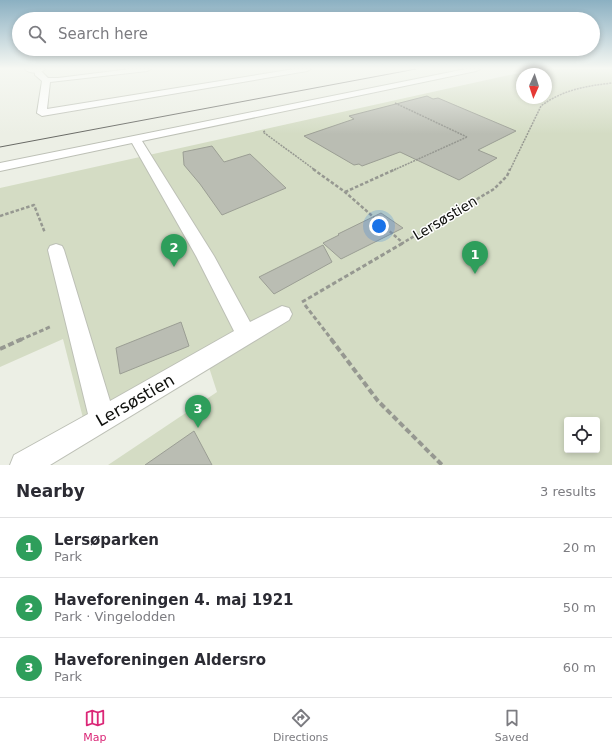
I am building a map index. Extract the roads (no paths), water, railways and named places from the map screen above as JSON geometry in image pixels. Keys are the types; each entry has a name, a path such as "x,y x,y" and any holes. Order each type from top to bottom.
{"lane":[{"path":"45,91 42,113 176,91"},
{"path":"0,167 372,91"},
{"path":"136,140 205,256 246,335"},
{"path":"56,250 102,420"},
{"name":"Lersøstien","path":"24,465 282,314"}],"tram line":[{"path":"0,147 300,91"}],"place":[{"name":"Haveforeningen 4. maj 1921","path":"174,267"},
{"name":"Lersøparken","path":"475,274"},
{"name":"Haveforeningen Aldersro","path":"198,428"}]}
